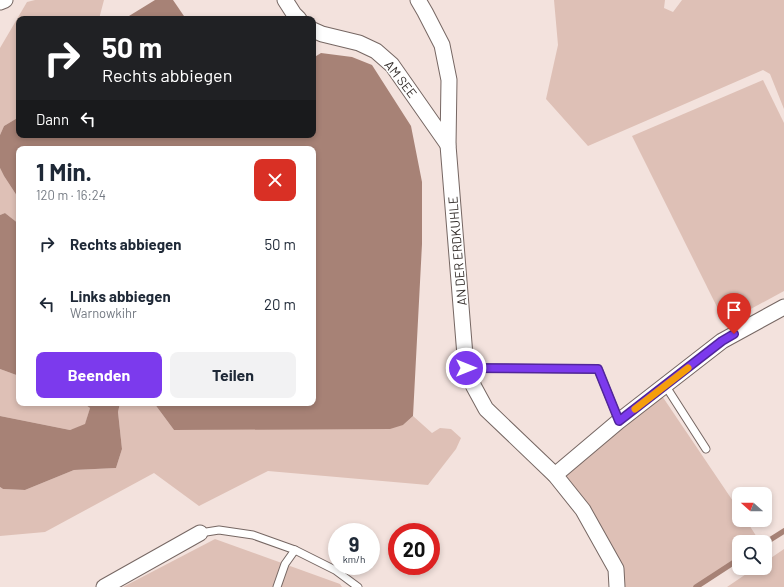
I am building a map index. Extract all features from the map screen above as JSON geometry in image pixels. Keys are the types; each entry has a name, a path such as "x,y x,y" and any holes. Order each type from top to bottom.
{"street":[{"path":"0,2 5,0"},
{"path":"285,0 296,16"},
{"name":"AN DER ERDKUHLE","path":"418,0 442,45 449,80 448,145 466,368 474,387 486,408 555,475 583,510 616,569 617,587"},
{"name":"AM SEE","path":"316,31 359,43 376,51 392,65 448,145"},
{"path":"555,475 619,421 722,341 784,307"},
{"path":"104,587 200,533"}],"lane":[{"path":"466,368 598,369 619,421"},
{"path":"665,385 706,449"},
{"path":"200,533 219,530 253,535 294,550 335,570 358,587"},
{"path":"277,587 285,564 294,550"}],"shaded area":[{"path":"35,0 104,0 100,16 19,16 27,2"},
{"path":"155,0 173,0 184,16 129,16"},
{"path":"554,0 665,0 664,8 673,12 682,0 784,0 784,109 770,74 763,70 588,146 546,99 558,45"},
{"path":"16,21 16,119 4,126 0,135 0,48"},
{"path":"321,53 352,57 372,65 411,126 422,182 422,244 413,416 403,425 390,429 174,430 156,406 316,406 316,146 16,146 16,194 0,168 0,135 4,126 16,119 16,138 316,138 316,56"},
{"path":"763,80 784,123 784,291 725,323 632,136"},
{"path":"0,168 16,194 16,222 5,213 0,215"},
{"path":"5,213 16,222 16,375 0,369 0,215"},
{"path":"0,369 16,375 16,406 87,406 90,408 85,425 70,430 0,416"},
{"path":"658,390 732,500 732,527 750,527 756,535 732,535 732,564 696,587 624,587 555,475"},
{"path":"87,406 119,406 118,412 122,449 116,468 74,470 25,490 3,489 0,487 0,416 70,430 85,424 90,408"},
{"path":"119,406 156,406 174,430 403,425 413,416 432,433 440,428 451,429 461,438 456,449 428,485 268,471 199,506 154,473 45,532 0,536 0,487 3,489 25,490 74,470 116,468 122,449 118,412"},
{"path":"215,539 340,584 342,587 123,587"},
{"path":"784,549 784,587 727,587 745,575 772,575 772,557"}],"waterway":[{"path":"772,539 784,531"},
{"path":"696,587 732,564"}],"slow traffic":[{"path":"635,409 688,368"}],"route":[{"path":"466,368 598,369 619,421 722,341 734,334"}]}
